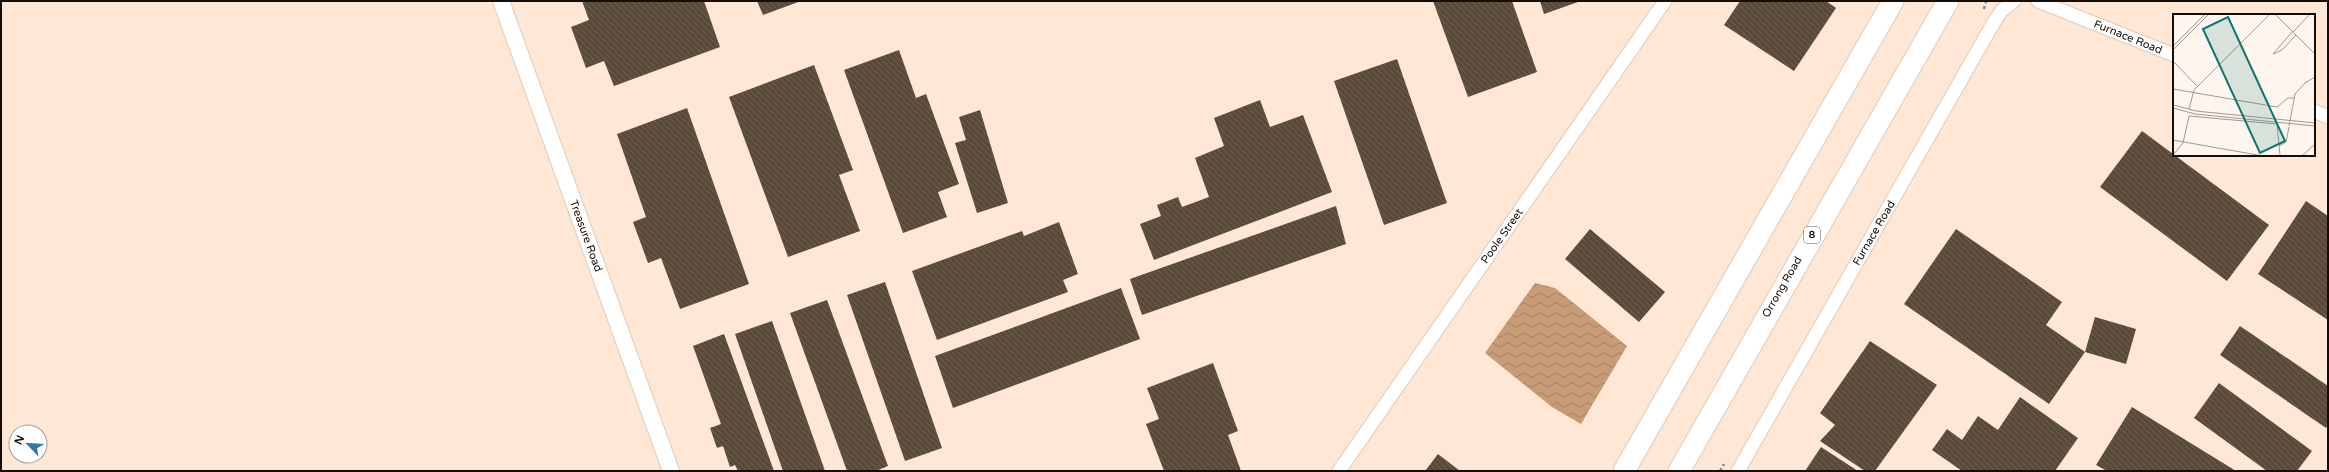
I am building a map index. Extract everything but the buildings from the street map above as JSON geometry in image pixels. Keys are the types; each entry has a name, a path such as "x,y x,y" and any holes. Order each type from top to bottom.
{"highway":[{"path":"1624,471 1893,1"},
{"name":"Orrong Road","path":"1678,471 1948,1"}],"street":[{"name":"Treasure Road","path":"501,1 671,471"},
{"name":"Poole Street","path":"1339,471 1665,1"},
{"name":"Furnace Road","path":"1738,471 1994,22 2002,10 2014,1"},
{"name":"Furnace Road","path":"2038,1 2173,55"},
{"path":"2315,111 2328,117"}],"shaded area":[{"path":"1,1 2328,1 2328,471 1,471"}],"water":[{"path":"1535,283 1555,288 1627,346 1581,424 1552,407 1485,353"}]}
